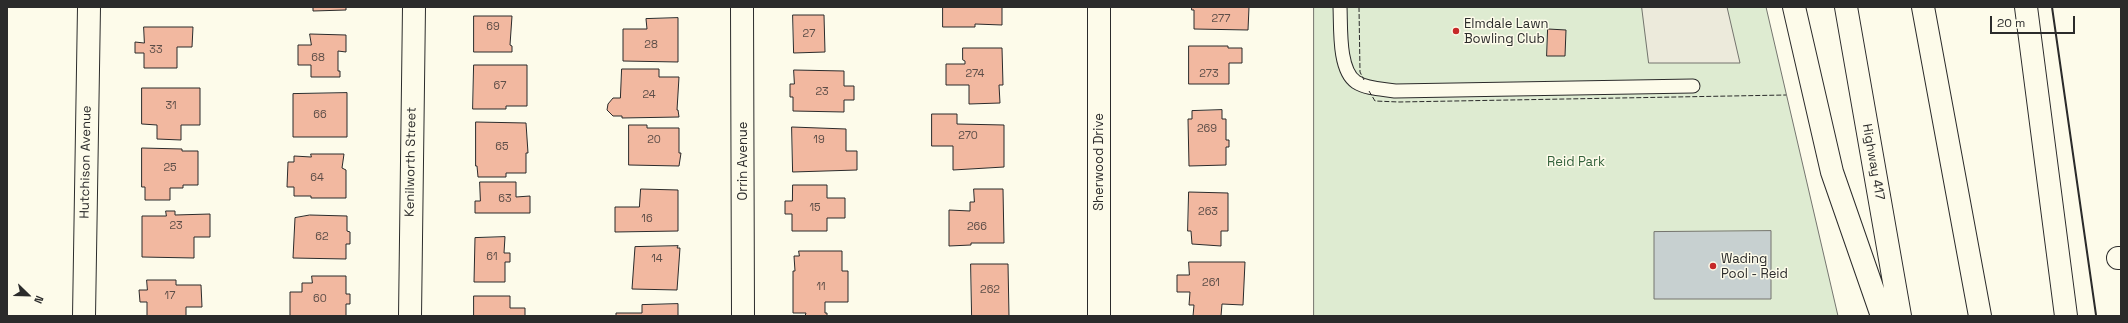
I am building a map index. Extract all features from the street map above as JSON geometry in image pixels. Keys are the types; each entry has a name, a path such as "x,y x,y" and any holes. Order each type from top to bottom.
{"main road":[{"name":"Hutchison Avenue","path":"84,316 89,7"},
{"name":"Kenilworth Street","path":"410,316 414,7"},
{"name":"Orrin Avenue","path":"742,7 743,316"},
{"name":"Sherwood Drive","path":"1099,7 1099,316"},
{"path":"1794,7 1832,172 1882,316"},
{"name":"Highway 417","path":"1846,7 1900,316"},
{"path":"1923,7 1980,316"},
{"path":"2026,7 2066,316"}],"lane":[{"path":"1340,7 1342,54 1345,67 1355,81 1367,86 1395,91 1693,86"}],"green space":[{"name":"Reid Park","path":"1314,7 1766,7 1838,316 1314,316"}],"shaded area":[{"path":"1642,7 1727,7 1740,63 1649,63"},
{"name":"Wading Pool - Reid","path":"1771,231 1771,299 1654,299 1654,232"}],"building":[{"path":"300,7 346,7 346,10 313,11 313,8"},
{"path":"943,7 1002,7 1002,25 975,24 975,27 943,27"},
{"path":"1192,7 1249,7 1248,30 1194,29 1194,10 1192,10"},
{"path":"793,15 824,15 825,52 794,53"},
{"path":"474,16 512,16 510,45 512,46 512,52 474,52"},
{"path":"678,18 678,62 623,61 623,29 647,29 646,19"},
{"path":"144,27 193,27 192,47 177,47 177,68 144,68 144,53 135,53 135,42 144,43"},
{"path":"1548,29 1566,30 1565,56 1547,56"},
{"path":"310,34 346,35 346,52 338,51 338,71 340,71 340,77 311,77 311,65 298,65 298,45 311,45"},
{"path":"1189,46 1228,46 1228,48 1242,48 1242,63 1229,63 1229,84 1189,84"},
{"path":"963,48 1002,48 1003,85 999,85 1000,103 969,104 969,85 946,85 946,64 965,64 965,61 963,60"},
{"path":"474,65 527,65 527,106 506,106 506,109 473,109"},
{"path":"622,69 659,69 659,77 679,77 677,110 679,117 622,118 622,116 613,116 607,110 608,104 613,98 620,98"},
{"path":"794,70 844,71 844,86 854,86 854,100 844,100 844,112 793,111 793,97 790,97 790,84 794,84"},
{"path":"142,88 200,88 200,125 181,125 181,140 157,139 157,125 142,124"},
{"path":"347,93 347,137 293,137 293,94"},
{"path":"1222,110 1222,119 1226,119 1226,140 1229,140 1229,147 1226,147 1226,165 1189,166 1188,119 1192,119 1192,111"},
{"path":"932,114 957,114 957,124 1004,125 1004,167 953,170 953,146 932,146"},
{"path":"476,122 526,123 528,153 526,153 526,173 506,173 506,177 478,177 476,166"},
{"path":"629,125 647,125 647,128 679,128 679,153 681,153 679,166 629,165"},
{"path":"792,127 846,129 846,151 857,151 857,170 793,172"},
{"path":"142,148 198,151 198,185 183,185 183,188 170,188 170,200 145,200 145,187 142,187"},
{"path":"311,154 344,154 342,168 346,170 346,198 311,198 311,196 294,196 294,187 287,187 288,162 294,162 294,156 311,157"},
{"path":"480,182 516,182 516,197 530,196 530,213 475,213 475,201 480,201"},
{"path":"793,185 827,185 827,198 845,198 845,218 827,218 827,231 792,231 792,214 785,214 785,201 792,201"},
{"path":"641,189 678,190 678,231 615,232 615,207 639,207"},
{"path":"974,189 1003,189 1004,243 971,243 971,245 949,246 949,210 970,211 970,202 974,202"},
{"path":"1189,192 1228,193 1228,231 1221,231 1221,246 1192,244 1191,231 1188,231"},
{"path":"166,211 175,211 175,215 210,214 210,237 194,237 194,258 142,257 142,216 166,216"},
{"path":"310,215 347,216 347,231 350,232 350,244 346,244 346,259 293,258 295,218"},
{"path":"505,237 504,253 510,253 510,262 505,262 505,282 474,282 475,238"},
{"path":"678,246 677,248 680,248 677,290 632,289 635,247"},
{"path":"799,251 842,251 842,271 848,271 848,302 825,302 825,313 827,313 827,316 805,316 806,313 793,313 793,271 795,271 794,256 799,256"},
{"path":"1189,262 1245,262 1243,305 1222,304 1221,316 1193,316 1194,305 1189,305 1190,292 1177,292 1177,275 1189,275"},
{"path":"971,264 1008,264 1009,316 972,316"},
{"path":"312,276 346,276 346,294 350,294 350,304 346,304 346,316 290,316 290,292 302,292 302,283 312,283"},
{"path":"147,280 176,280 176,285 201,285 202,307 186,307 186,316 147,316 147,302 140,302 139,290 147,290"},
{"path":"474,296 510,296 510,308 525,308 525,316 474,316"},
{"path":"678,304 678,316 616,316 616,313 642,313 642,305"}],"fence":[{"path":"1359,7 1360,72 1364,80"},
{"path":"1369,91 1375,101 1399,102 1786,95"}],"wall":[{"path":"2052,7 2096,315"}],"place":[{"name":"Elmdale Lawn Bowling Club","path":"1456,31"},
{"name":"Wading Pool - Reid","path":"1713,266"}]}
